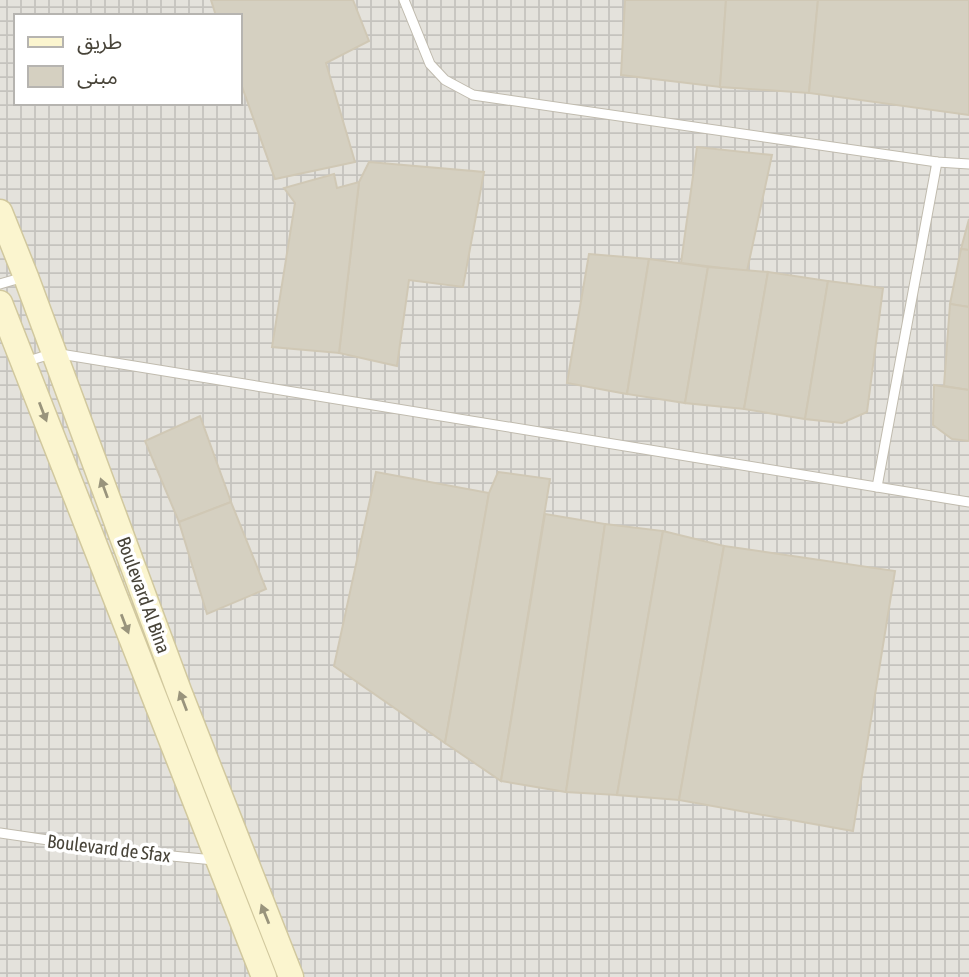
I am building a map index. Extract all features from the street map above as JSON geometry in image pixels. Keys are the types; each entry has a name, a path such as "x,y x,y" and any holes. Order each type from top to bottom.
{"main road":[{"name":"Boulevard Al Bina","path":"0,212 179,691 290,977"},
{"name":"Boulevard Al Bina","path":"0,303 264,977"}],"lane":[{"path":"404,0 430,64 445,80 473,95 937,162 969,164"},
{"path":"877,487 937,162"},
{"path":"0,284 26,276"},
{"path":"24,362 54,353 969,502"},
{"name":"Boulevard de Sfax","path":"0,833 130,852 217,861"}],"shaded area":[{"path":"0,0 969,0 969,977 0,977"}],"building":[{"path":"211,0 353,0 369,41 326,63 355,162 275,179 242,87 242,14 215,14"},
{"path":"625,0 726,0 720,87 621,75"},
{"path":"726,0 818,0 809,93 720,87"},
{"path":"818,0 969,0 969,115 809,93"},
{"path":"697,147 772,155 747,271 681,263"},
{"path":"369,162 484,172 463,287 409,280 397,366 339,353 359,182"},
{"path":"334,174 337,188 359,182 339,353 272,347 295,203 284,188"},
{"path":"969,219 969,250 961,249"},
{"path":"961,249 969,250 969,307 950,304"},
{"path":"589,254 649,259 627,394 567,383"},
{"path":"649,259 708,267 685,403 627,394"},
{"path":"708,267 768,272 744,409 685,403"},
{"path":"768,272 828,281 805,419 744,409"},
{"path":"828,281 883,288 867,412 842,423 805,419"},
{"path":"950,304 969,307 969,390 944,386"},
{"path":"934,385 969,390 969,441 952,439 933,425"},
{"path":"200,416 231,502 179,522 145,441"},
{"path":"376,472 489,493 445,743 334,666"},
{"path":"498,472 550,479 501,781 445,743 489,493"},
{"path":"231,502 266,589 207,614 179,522"},
{"path":"545,514 605,524 566,792 501,781"},
{"path":"605,524 663,531 617,795 566,792"},
{"path":"663,531 724,546 679,800 617,795"},
{"path":"724,546 895,571 853,831 679,800"}]}
